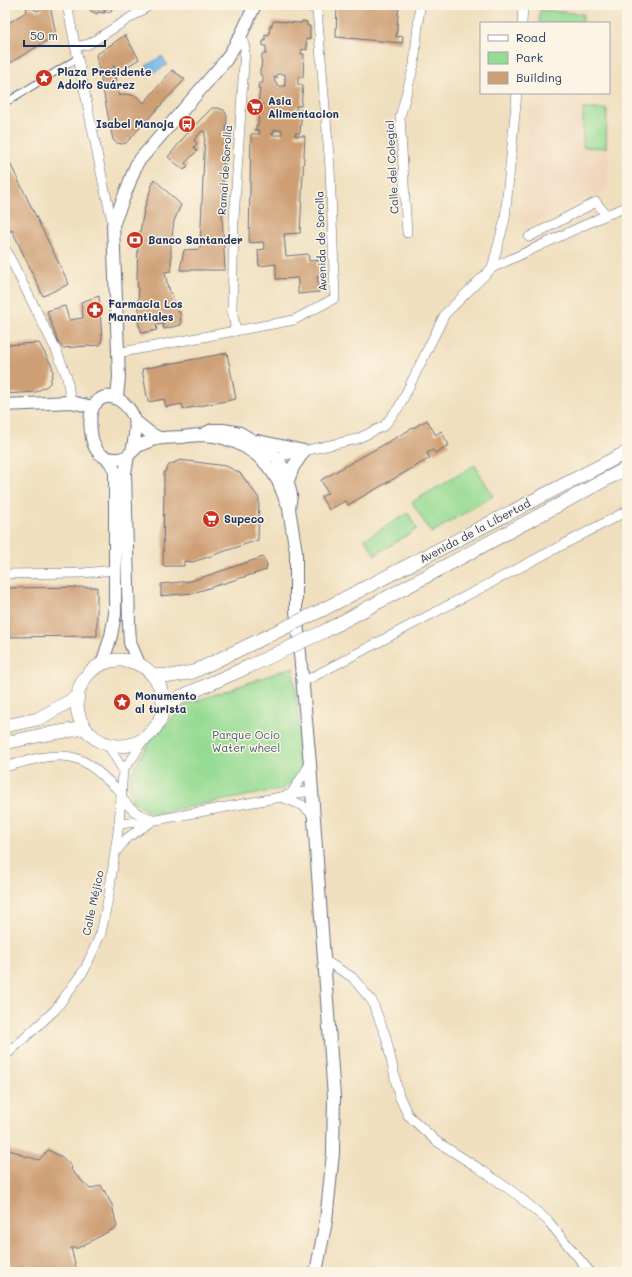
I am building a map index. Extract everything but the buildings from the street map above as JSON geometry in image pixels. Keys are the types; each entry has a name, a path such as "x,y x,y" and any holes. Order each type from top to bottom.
{"main road":[{"path":"116,398 119,376 117,353 114,225 137,163 226,60 241,35 254,5"},
{"path":"102,664 111,636 115,614 115,472 111,463 98,452 94,446 90,419 93,408 100,398 116,398 127,406 135,421 159,438"},
{"path":"5,405 71,402 93,408"},
{"path":"135,421 134,443 125,474 130,644 139,664"},
{"path":"202,435 212,430 223,430 240,433 252,440 277,458 285,471 284,484"},
{"path":"105,457 121,459 142,444 159,438 202,435 219,436 242,445 256,455 284,484 291,495 289,509 296,552 296,610 304,682 334,1097 333,1146 326,1221 316,1272"},
{"path":"228,439 241,440 267,459 272,460 277,458"},
{"path":"252,440 304,451 284,484"},
{"name":"Avenida de la Libertad","path":"154,675 171,676 193,672 322,610 627,452"},
{"name":"Avenida de la Libertad","path":"164,710 180,697 325,631 627,468"},
{"path":"114,660 126,660 139,664 154,675 164,698 164,710 159,724 150,735 142,741 123,746 108,745 95,738 85,728 80,719 77,708 77,698 81,684 90,672 102,664 114,660"},
{"path":"5,726 38,719 77,698"},
{"path":"5,743 85,728"}],"street":[{"path":"67,5 103,182 114,225"},
{"path":"75,47 89,44 150,5"},
{"path":"306,5 318,7"},
{"name":"Calle del Colegial","path":"408,233 400,117 414,65 420,5"},
{"path":"522,22 523,5"},
{"name":"Avenida de Sorolla","path":"117,353 294,320 335,298 330,168 318,7"},
{"name":"Ramal de Sorolla","path":"236,331 232,310 234,219 245,48 241,35"},
{"path":"6,100 78,58"},
{"path":"492,268 505,219 517,94"},
{"path":"529,238 596,202 606,215"},
{"path":"277,458 357,439 384,426 400,407 445,314 492,268 606,215 627,207"},
{"path":"5,248 57,352 67,377 71,402"},
{"path":"304,682 627,511"},
{"path":"5,574 114,570"},
{"path":"108,745 123,770 134,756 142,741"},
{"path":"5,767 41,758 60,757 78,759 95,769 121,795 129,808 136,813 154,820"},
{"path":"291,794 310,764"},
{"name":"Calle Méjico","path":"5,1056 55,1010 85,969 101,933 109,894 119,824 123,770"},
{"path":"119,824 154,820 312,791"},
{"path":"281,797 302,805 314,816"},
{"path":"115,853 127,838 154,820"},
{"path":"324,960 352,977 372,1001 386,1036 399,1096 408,1115 436,1141 516,1194 548,1221 590,1272"}],"shaded area":[{"path":"536,5 586,5 586,22 535,22"},
{"path":"530,94 585,94 585,107 610,106 608,189 529,225 524,224 520,217"}],"green space":[{"path":"540,10 583,14 582,22 539,22"},
{"path":"583,109 607,109 606,148 583,147"},
{"path":"475,465 493,496 431,533 412,502"},
{"path":"408,513 417,529 375,555 365,539"},
{"name":"Parque Ocio Water wheel","path":"293,667 303,762 299,777 283,789 151,814 132,801 129,777 150,741 185,705"}],"water":[{"path":"162,56 167,65 151,74 146,66"}],"place":[{"name":"Plaza Presidente Adolfo Suárez","path":"44,78"},
{"name":"Asia Alimentacion","path":"255,107"},
{"name":"Isabel Manoja","path":"187,124"},
{"name":"Banco Santander","path":"135,240"},
{"name":"Farmacia Los Manantiales","path":"95,310"},
{"name":"Supeco","path":"211,519"},
{"name":"Monumento al turista","path":"122,702"}]}
